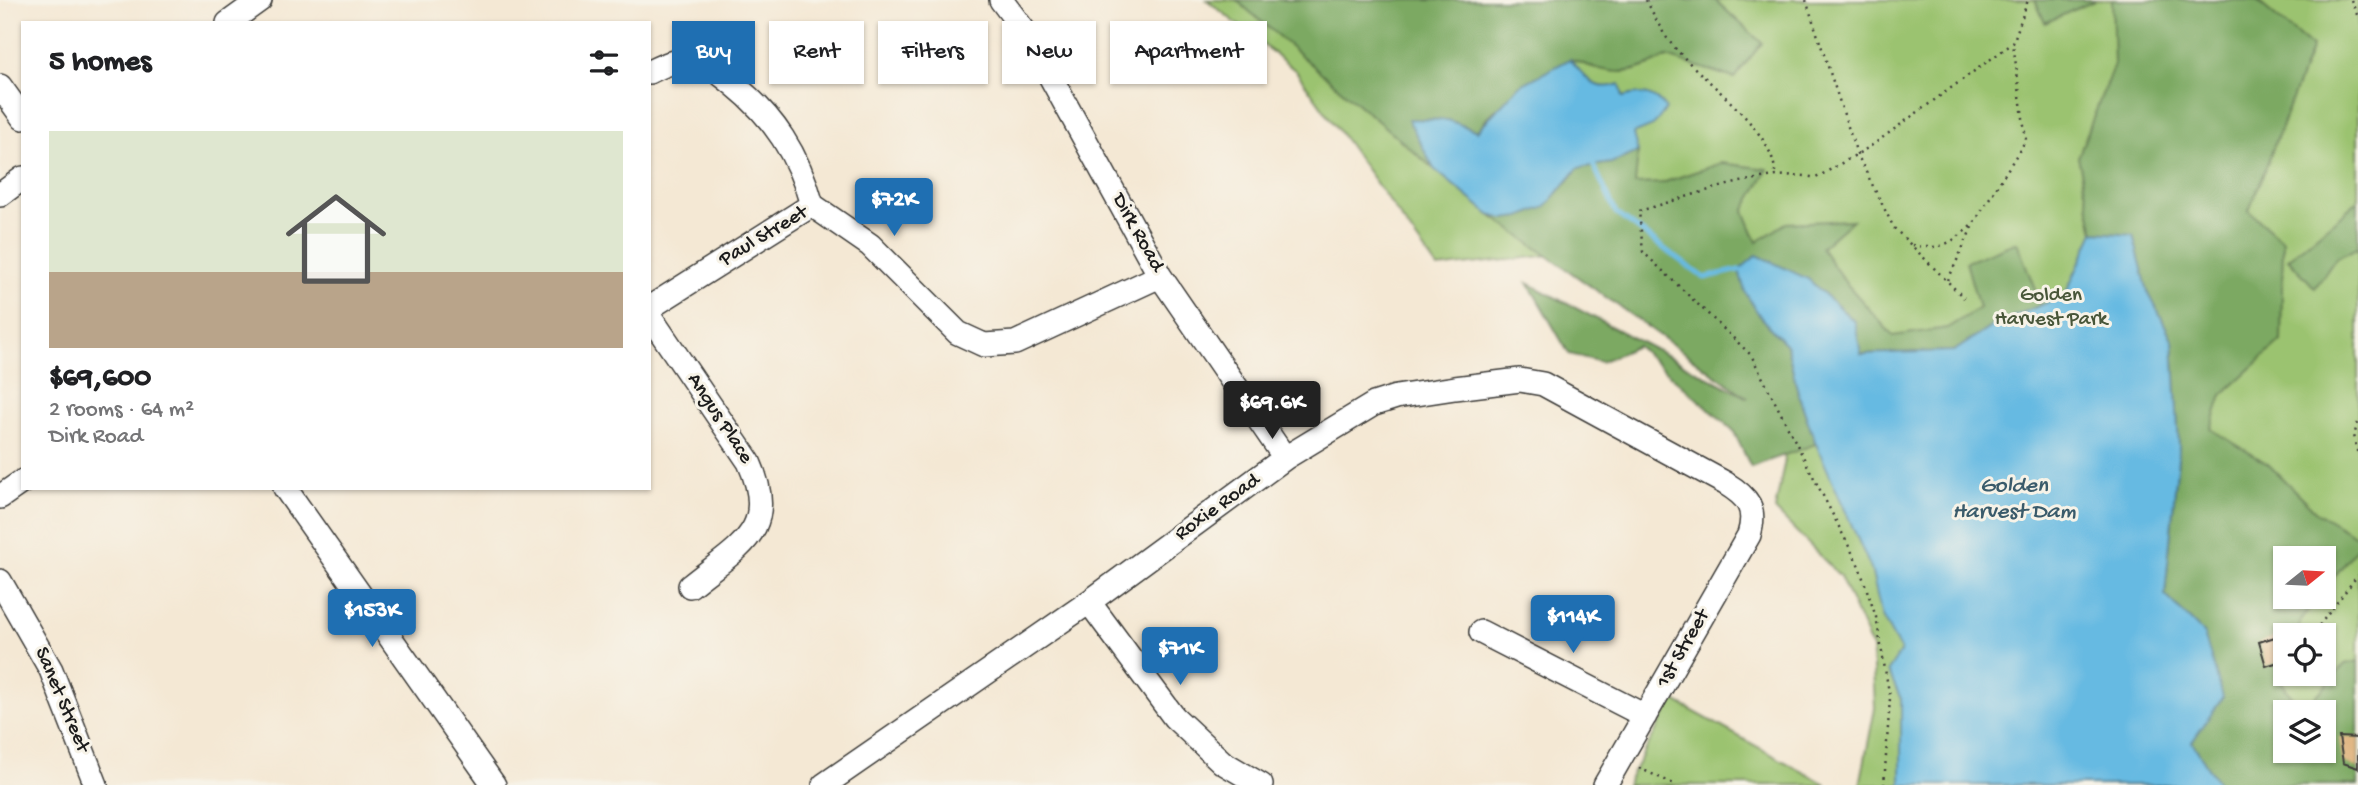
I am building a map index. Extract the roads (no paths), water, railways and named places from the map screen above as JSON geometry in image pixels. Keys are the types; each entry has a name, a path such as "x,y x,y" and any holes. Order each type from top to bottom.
{"street":[{"name":"Dirk Road","path":"1001,0 1028,36 1160,276 1285,458"},
{"path":"232,21 259,9"},
{"path":"651,71 675,61 693,60 708,65 745,94 770,118 790,145 803,173 812,205"},
{"path":"0,86 21,115"},
{"path":"0,195 21,179"},
{"name":"Paul Street","path":"651,307 812,205 870,245 958,333 984,345 1015,343 1160,276"},
{"name":"Angus Place","path":"651,318 749,461 758,482 761,503 751,537 690,586"},
{"name":"Roxie Road","path":"824,785 1089,602 1285,458 1374,404 1396,397 1520,380 1543,384 1714,477 1748,500 1753,511"},
{"path":"0,497 21,482"},
{"path":"286,490 494,785"},
{"name":"1st Street","path":"1605,785 1749,535 1753,511"},
{"name":"Sanet Street","path":"0,581 51,670 96,785"},
{"path":"1089,602 1174,717 1222,762 1261,785"},
{"path":"1480,632 1645,716"}],"water":[{"path":"1570,59 1591,82 1603,87 1620,84 1623,97 1647,95 1666,109 1653,126 1633,134 1638,152 1611,163 1578,168 1546,207 1520,217 1504,219 1490,215 1434,169 1408,119 1448,120 1477,131 1519,86"},
{"name":"Golden Harvest Dam","path":"2094,232 2133,235 2148,292 2173,341 2179,447 2165,595 2204,634 2223,697 2192,742 2219,785 1901,785 1901,699 1888,671 1901,651 1882,617 1871,569 1816,444 1799,396 1787,346 1761,318 1745,292 1739,270 1757,255 1808,279 1855,322 1861,354 1954,351 1994,325 2065,295"}],"waterway":[{"path":"1594,166 1616,213 1704,278 1739,270"}],"park label":[{"name":"Golden Harvest Park","path":"2051,308"}]}
